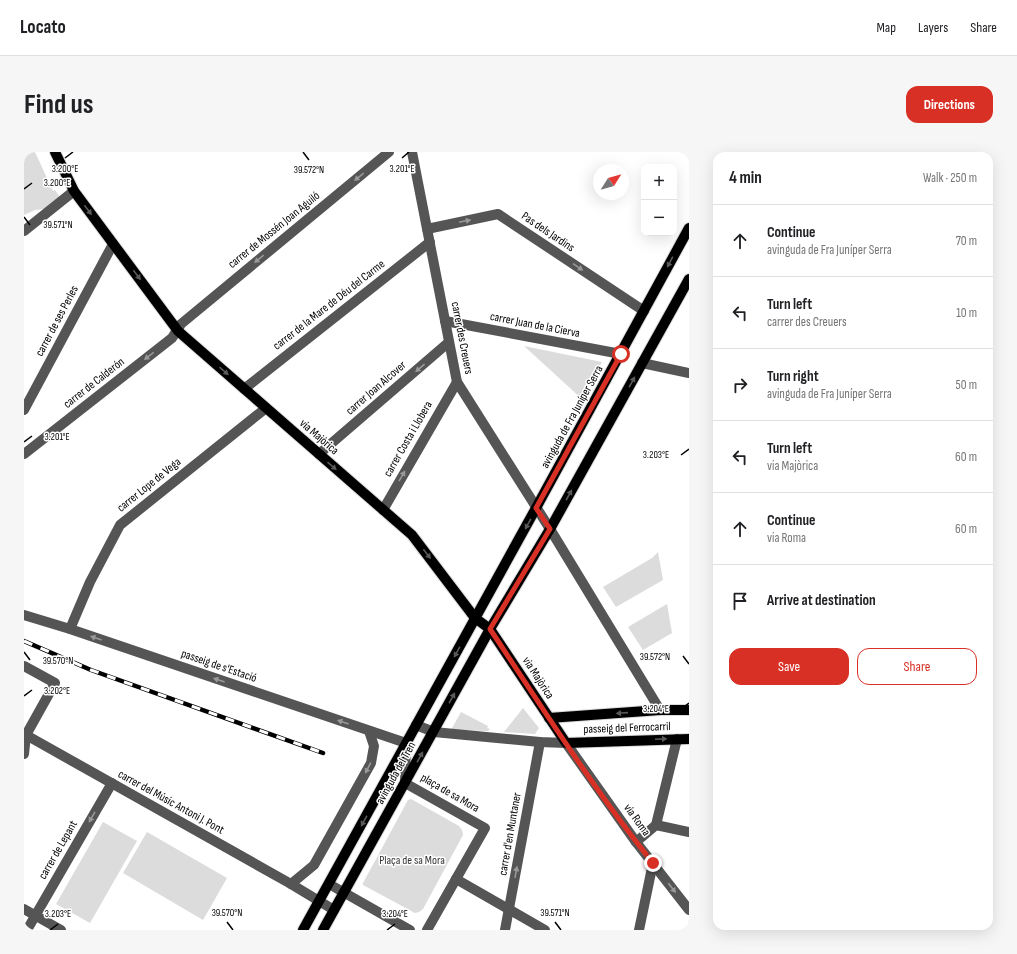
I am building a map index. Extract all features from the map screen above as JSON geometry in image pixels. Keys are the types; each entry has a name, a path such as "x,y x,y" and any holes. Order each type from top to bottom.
{"main road":[{"name":"via Majòrica","path":"55,152 74,191 178,331 412,535 476,618 490,629 566,743"},
{"name":"avinguda de Fra Juníper Serra","path":"329,884 689,228"},
{"path":"490,629 550,529 689,279"},
{"name":"avinguda del Tren","path":"323,930 406,783 490,629"},
{"name":"passeig del Ferrocarril","path":"549,718 660,710 689,710"},
{"name":"passeig del Ferrocarril","path":"566,743 689,739"},
{"path":"302,930 329,884"}],"street":[{"name":"carrer de Mossén Joan Aguiló","path":"178,331 181,324 389,152"},
{"name":"carrer des Creuers","path":"412,152 457,382 550,529 660,710"},
{"path":"24,231 74,191"},
{"name":"Pas dels Jardins","path":"427,230 498,214 644,311"},
{"name":"carrer de la Mare de Déu del Carme","path":"244,388 430,242"},
{"name":"carrer de ses Perles","path":"24,410 113,244"},
{"name":"carrer Juan de la Cierva","path":"445,321 621,354"},
{"name":"carrer de Calderón","path":"24,454 172,338 178,331"},
{"name":"carrer Joan Alcover","path":"319,454 449,342"},
{"path":"642,363 689,373"},
{"name":"carrer Costa i Llobera","path":"383,510 457,382"},
{"name":"carrer Lope de Vega","path":"70,629 90,582 120,525 266,408"},
{"name":"passeig de s'Estació","path":"24,615 70,629 406,743"},
{"path":"24,666 55,683 26,735 24,754"},
{"path":"416,725 434,732 566,743"},
{"path":"291,884 314,865 371,763 374,746 369,731"},
{"name":"carrer del Músic Antoni J. Pont","path":"26,735 291,884 334,910"},
{"path":"636,842 656,825 677,739"},
{"name":"carrer d'en Muntaner","path":"505,930 540,742"},
{"path":"406,743 406,783"},
{"name":"via Roma","path":"566,743 636,842 689,910"},
{"name":"carrer de Lepant","path":"26,930 112,783"},
{"name":"plaça de sa Mora","path":"406,783 485,828 427,930"},
{"path":"656,825 689,832"},
{"path":"639,930 653,863"},
{"path":"456,879 545,930"},
{"path":"329,884 410,930"},
{"path":"24,909 61,930"}],"green space":[{"path":"24,152 35,152 53,191 55,190 60,197 44,209 35,210 24,215"},
{"path":"524,346 602,362 582,399"},
{"path":"658,552 663,580 616,607 603,587 652,558"},
{"path":"667,604 672,633 643,650 628,627"},
{"path":"523,708 539,728 535,734 504,732"},
{"path":"461,712 488,726 487,728 490,729 488,731 451,730"},
{"name":"Plaça de sa Mora","path":"411,799 459,826 463,835 423,909 415,913 363,885 408,800"},
{"path":"103,822 137,841 90,923 56,904"},
{"path":"147,832 227,878 203,920 123,873"}],"railway":[{"path":"24,641 91,670 323,753"}],"route":[{"path":"621,354 536,508 550,529 490,629 566,743 636,842 653,863"}]}
